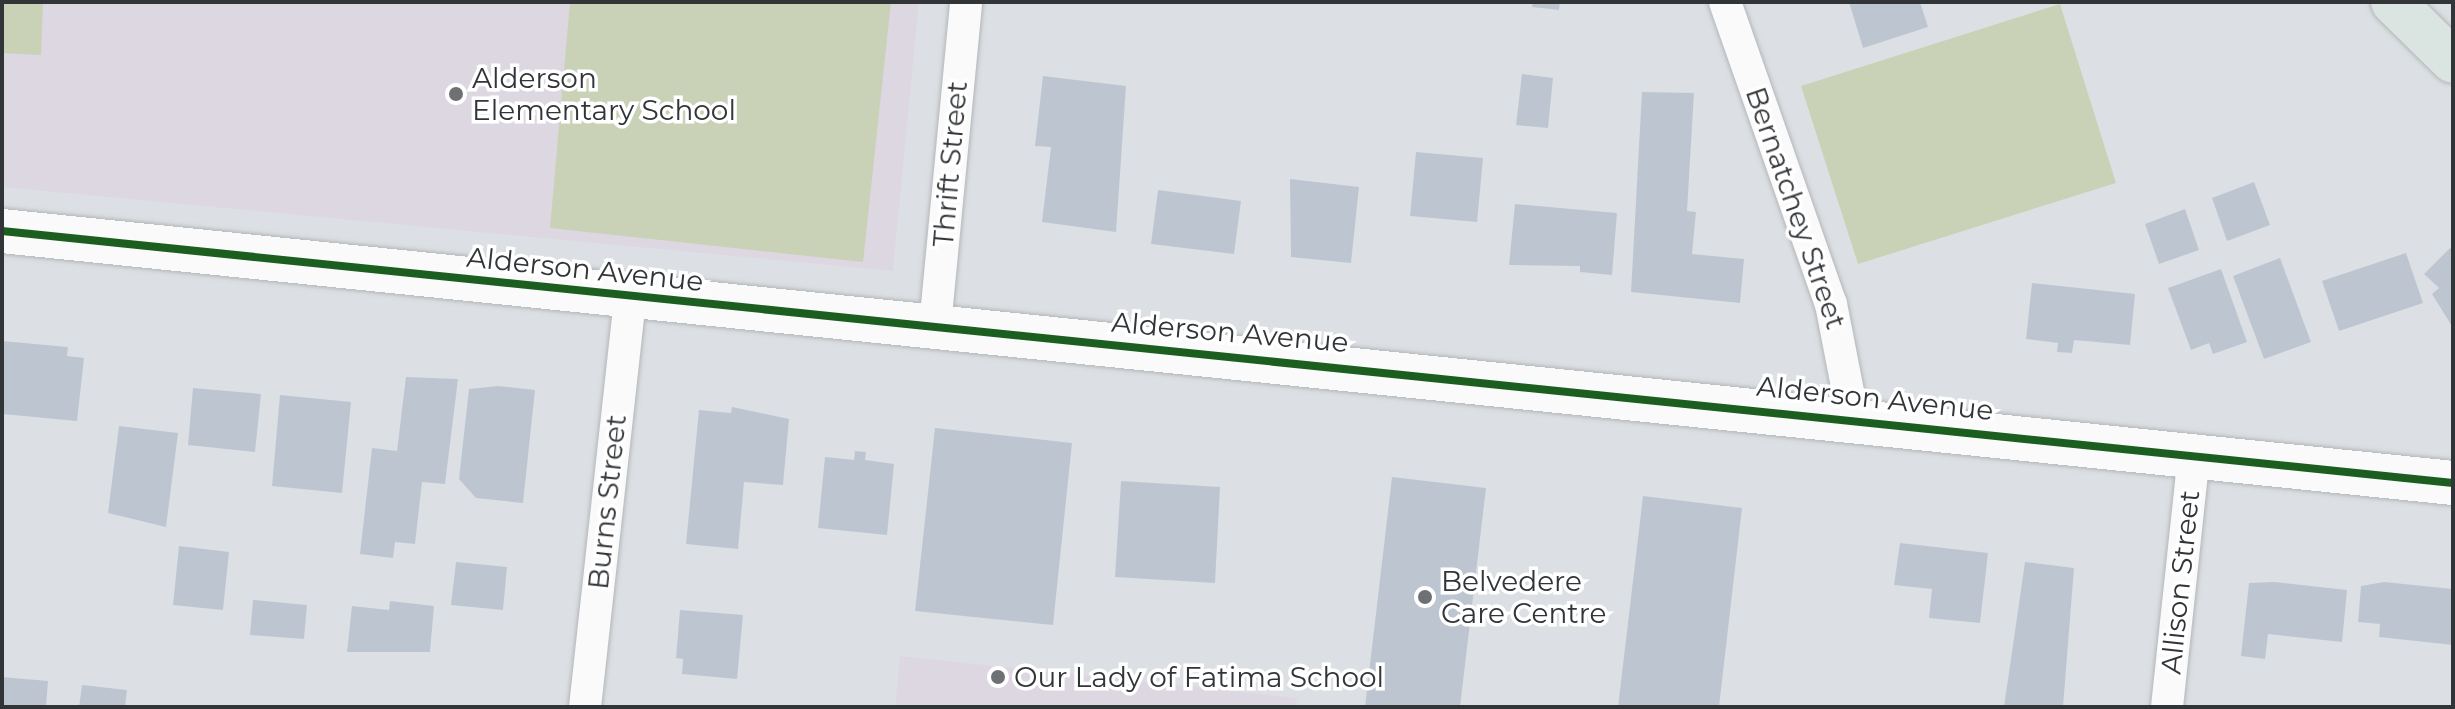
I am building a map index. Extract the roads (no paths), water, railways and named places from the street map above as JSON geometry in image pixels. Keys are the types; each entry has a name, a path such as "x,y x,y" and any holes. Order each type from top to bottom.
{"main road":[{"path":"2393,2 2453,61"}],"street":[{"name":"Thrift Street","path":"935,326 966,2"},
{"name":"Bernatchey Street","path":"1725,2 1831,304 1853,417"},
{"name":"Alderson Avenue","path":"2,231 630,297 1853,417 2453,483"},
{"name":"Burns Street","path":"585,707 630,297"},
{"name":"Allison Street","path":"2167,707 2194,456"}],"place":[{"name":"Alderson Elementary School","path":"456,94"},
{"name":"Belvedere Care Centre","path":"1425,597"},
{"name":"Our Lady of Fatima School","path":"998,677"}]}
